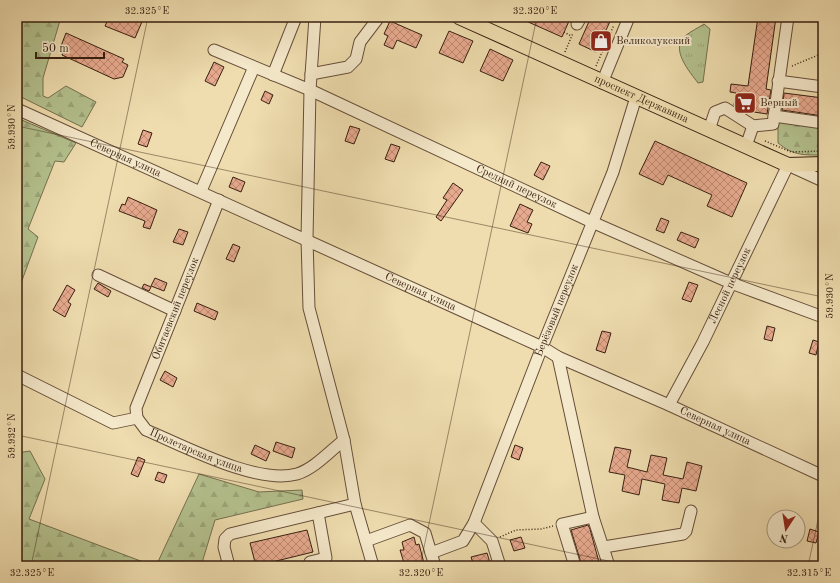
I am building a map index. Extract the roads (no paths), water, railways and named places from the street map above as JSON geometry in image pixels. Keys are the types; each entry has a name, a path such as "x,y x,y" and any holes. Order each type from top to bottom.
{"main road":[{"name":"проспект Державина","path":"459,17 602,83 709,130 750,136 788,165"},
{"path":"788,165 823,164"}],"street":[{"path":"273,75 296,17"},
{"path":"315,17 310,90 307,239 309,308 344,440 355,504 373,563"},
{"path":"311,74 348,67 356,59 360,42 378,17"},
{"path":"602,83 629,17"},
{"path":"709,130 715,112 725,108 750,136 773,124 788,17"},
{"name":"Средний переулок","path":"214,50 310,90 592,222 731,283 823,317"},
{"path":"201,192 254,67"},
{"path":"779,76 823,87"},
{"name":"Берёзовый переулок","path":"432,553 463,541 474,523 542,347 613,172 636,98"},
{"name":"Северная улица","path":"17,109 307,239 542,347 558,357 669,405 823,476"},
{"path":"774,116 823,123"},
{"name":"проспект Державина","path":"788,165 823,181"},
{"name":"Лесной переулок","path":"669,405 703,342 788,165"},
{"name":"Обитаевский переулок","path":"137,418 136,408 219,200"},
{"path":"98,275 175,311"},
{"path":"558,357 593,517 609,566"},
{"path":"17,376 113,423 137,418"},
{"name":"Пролетарская улица","path":"137,418 146,430 246,472 271,475 296,474 307,470 344,440"},
{"path":"229,566 224,547 225,539 230,534 355,504"},
{"path":"604,547 683,534 686,531 691,511"},
{"path":"310,562 326,558 318,513"},
{"path":"575,566 562,524 593,517"},
{"path":"474,523 492,541 500,566"},
{"path":"366,541 410,525 425,533 435,566"}],"place":[{"name":"Великолукский","path":"601,41"},
{"name":"Верный","path":"745,103"}]}
